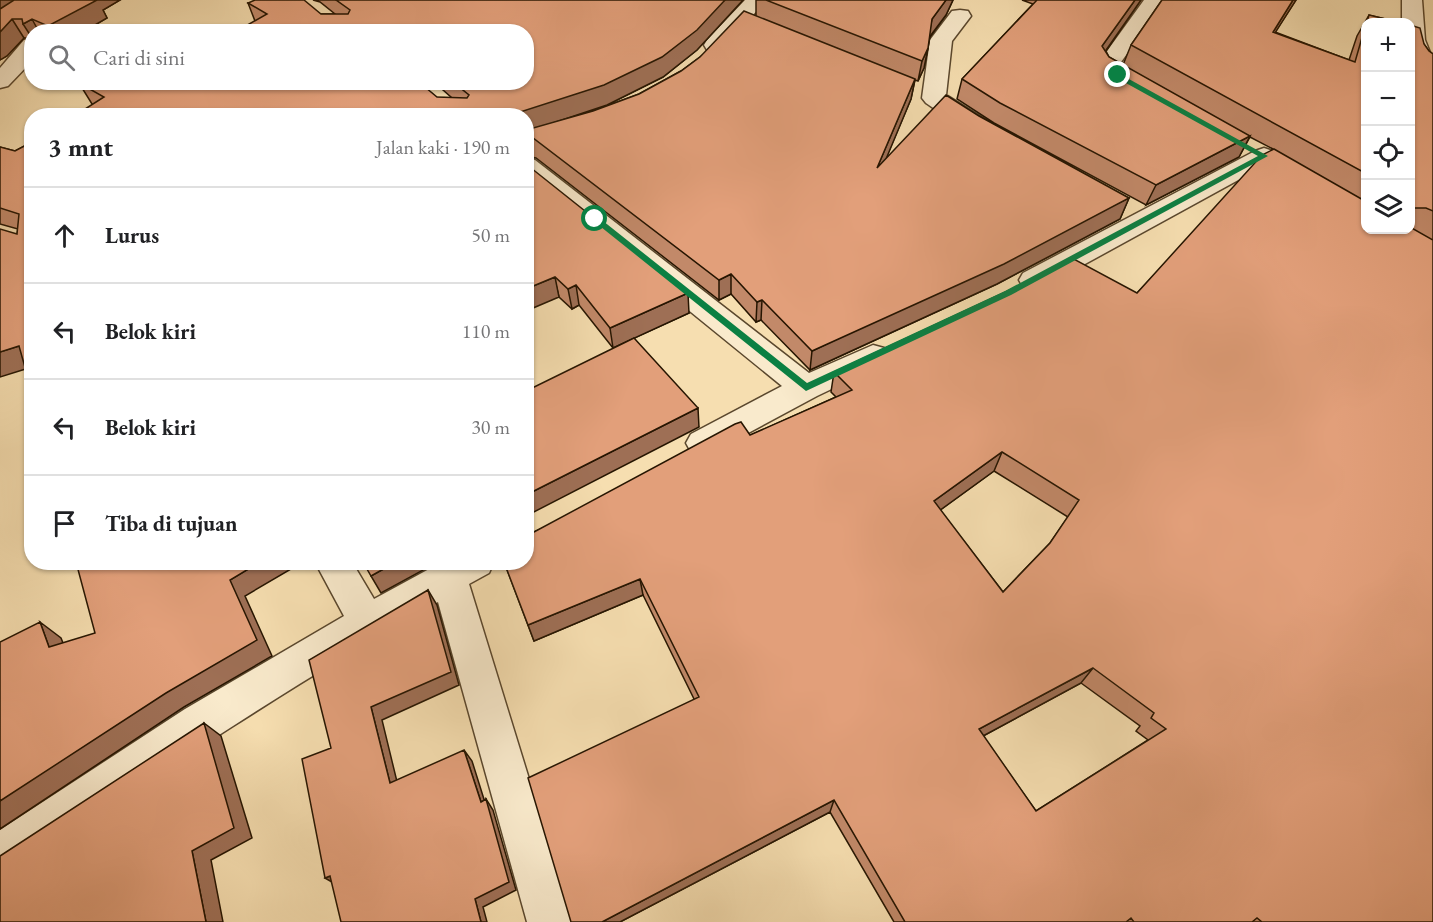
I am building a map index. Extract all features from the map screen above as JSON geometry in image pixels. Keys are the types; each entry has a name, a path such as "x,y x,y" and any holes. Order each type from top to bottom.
{"street":[{"path":"699,62 756,0"},
{"path":"1155,0 1108,65 1118,75 1156,97"},
{"path":"1412,0 1417,54 1433,71"},
{"path":"960,16 941,40 924,94 994,135"},
{"path":"738,19 760,28"},
{"path":"0,81 24,56"},
{"path":"1008,293 1136,213 1264,156"},
{"path":"534,171 806,388"},
{"path":"682,453 806,388 902,343"},
{"path":"338,570 367,622"},
{"path":"0,855 199,723 367,622 462,570 550,922"}],"building":[{"path":"14,0 97,0 52,24 43,24 32,19 23,24 22,19 12,19 0,32 0,9"},
{"path":"255,0 304,0 321,14 348,14 350,10 336,0 725,0 697,30 662,57 604,85 532,108 87,108 104,97 92,90 429,90 437,97 467,98 469,95 463,90 534,90 534,24 249,24 267,14 248,3"},
{"path":"766,0 946,0 932,19 928,48 922,61"},
{"path":"1037,0 1135,0 1102,46 1109,57 1250,136 1156,185 1000,103 962,79"},
{"path":"1162,0 1293,0 1273,32 1355,62 1361,41 1361,171 1131,45"},
{"path":"744,11 915,79 877,168 946,95 979,116 1129,198 1004,264 812,351 762,300 757,302 731,274 719,280 534,139 534,128 593,111 639,94 681,71 700,57"},
{"path":"1415,26 1420,28 1424,44 1433,54 1433,211 1426,208 1415,208"},
{"path":"24,146 24,364 19,346 0,352 0,229 17,234 19,214 0,208 0,147 15,151"},
{"path":"1274,149 1361,199 1361,234 1415,234 1415,230 1433,240 1433,922 1262,922 1257,918 1252,922 1134,922 1131,918 1126,922 905,922 834,800 602,922 571,922 528,778 699,697 640,579 528,625 507,570 534,570 534,532 735,424 741,422 750,435 852,390 834,372 1027,282 1072,258 1137,293 1262,155","holes":["1002,452 1079,500 1050,543 1003,592 934,501","1093,668 1154,713 1151,718 1166,729 1036,811 979,729"]},
{"path":"534,170 688,293 610,328 576,285 568,289 555,277 534,286"},
{"path":"634,338 698,408 534,491 534,387"},
{"path":"78,570 247,570 230,580 257,640 166,693 0,801 0,642 40,622 49,647 95,633"},
{"path":"368,570 382,570 371,576"},
{"path":"428,590 451,672 371,707 390,783 464,750 481,802 486,799 509,882 475,899 481,922 341,922 330,876 325,878 302,759 331,748 309,660"},
{"path":"204,723 234,828 192,851 206,922 0,922 0,856"}],"route":[{"path":"595,219 806,388 1008,293 1264,156 1118,75"}]}
